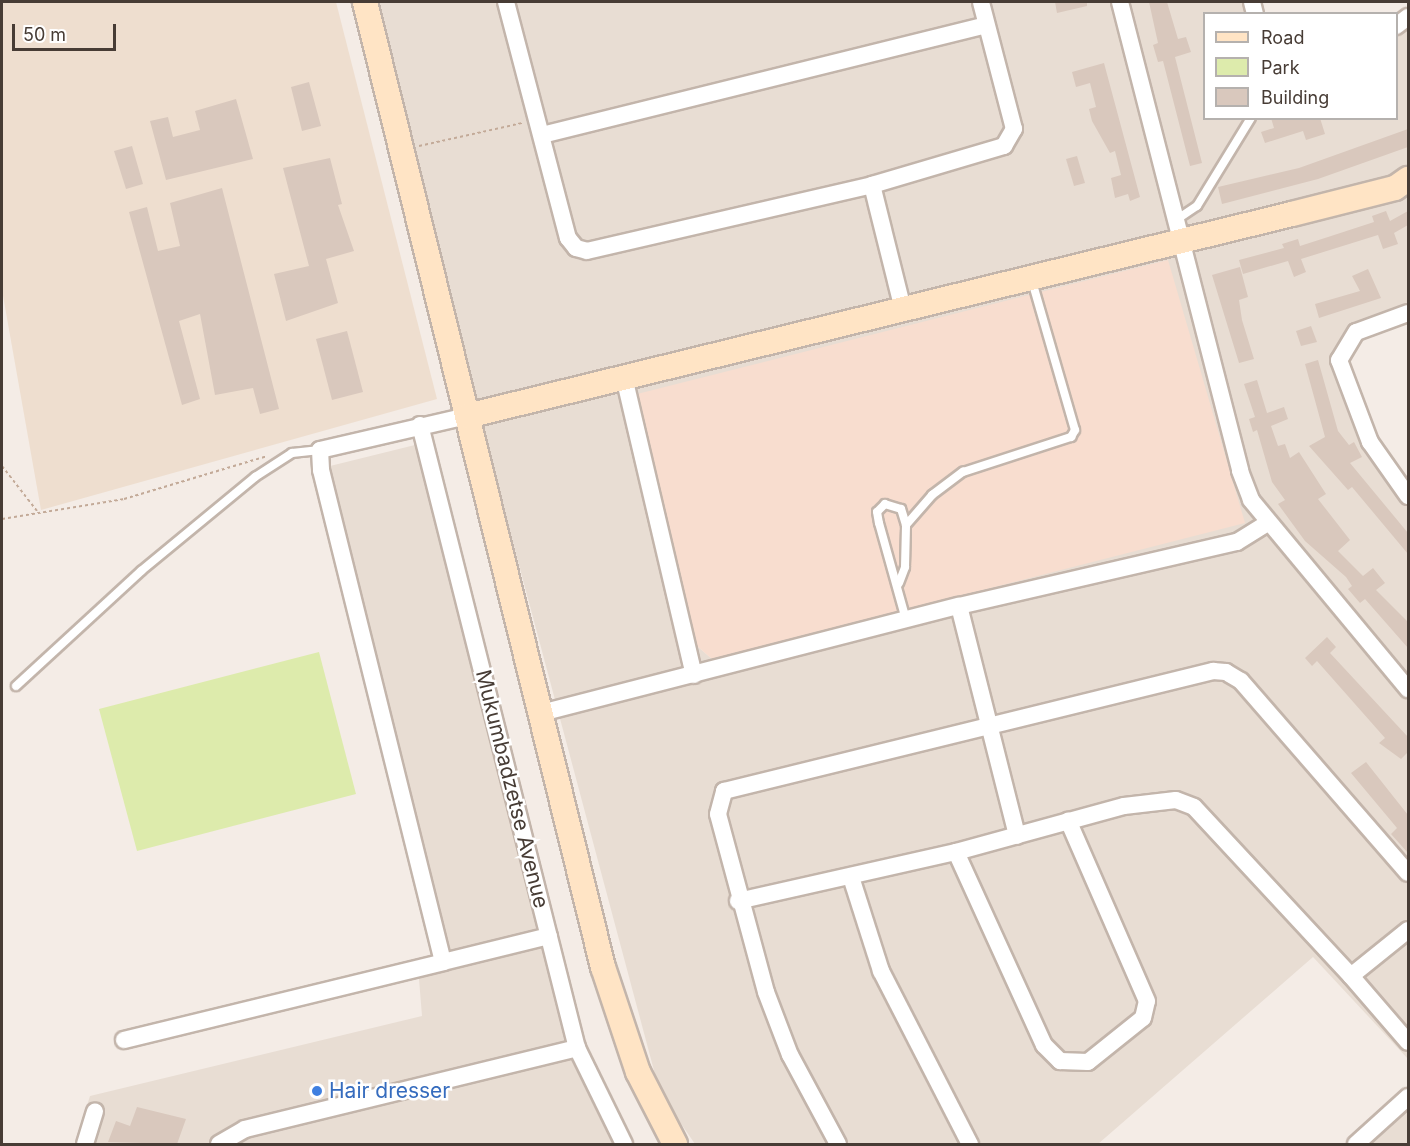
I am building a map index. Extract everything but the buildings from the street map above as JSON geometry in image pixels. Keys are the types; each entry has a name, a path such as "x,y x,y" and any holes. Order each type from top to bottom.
{"street":[{"path":"365,2 614,1005 646,1092 675,1144"},
{"path":"506,2 568,238 587,251 872,185 994,150 1009,140 1014,129 981,2"},
{"path":"1120,2 1240,471 1267,523 1408,689"},
{"path":"540,127 986,25"},
{"path":"443,962 342,560 320,450 1032,278 1177,231 1395,188 1408,179"},
{"path":"872,185 903,309"},
{"path":"1408,313 1356,332 1338,360 1370,442 1408,496"},
{"path":"624,377 694,675"},
{"name":"Mukumbadzetse Avenue","path":"420,425 577,1048 624,1144"},
{"path":"541,713 959,606 1237,542 1267,523"},
{"path":"959,606 987,725 1017,836"},
{"path":"838,1144 790,1055 738,901 718,814 724,791 1213,671 1234,675 1408,873"},
{"path":"738,901 956,852 1068,820 1134,805 1186,802 1351,976 1408,1042"},
{"path":"956,852 1044,1045 1060,1061 1088,1062 1143,1018 1147,1001 1068,820"},
{"path":"851,877 881,971 970,1144"},
{"path":"1351,976 1408,930"},
{"path":"124,1040 549,936"},
{"path":"219,1144 245,1129 577,1048"},
{"path":"1356,1144 1408,1097"},
{"path":"85,1144 95,1112"}],"lane":[{"path":"1177,231 1197,206 1250,120"},
{"path":"906,525 932,495 963,472 1071,437 1075,430 1032,278"},
{"path":"16,686 141,571 255,477 292,453 320,450"},
{"path":"899,584 906,567 906,525 896,506 885,504 877,512 899,584 906,620"}],"path":[{"path":"402,150 540,127"},
{"path":"2,519 124,499 260,457 292,453"},
{"path":"2,466 38,512"}],"shaded area":[{"path":"2,2 336,2 437,399 41,510 2,290"},
{"path":"379,2 1256,2 1259,12 1203,12 1203,120 1398,120 1398,20 1408,9 1408,321 1344,348 1379,455 1408,488 1408,1059 1313,957 1098,1144 695,1144 660,1093 484,434","holes":["634,395 712,659 697,646"]},
{"path":"1168,260 1245,523 712,659 697,646 633,395"},
{"path":"419,444 570,1022 634,1144 75,1144 90,1096 422,1016 419,979 448,959 322,468"},
{"path":"1408,1091 1408,1144 1345,1144"}],"green space":[{"path":"319,652 356,794 137,851 99,709"}],"place":[{"name":"Hair dresser","path":"317,1091"}]}
